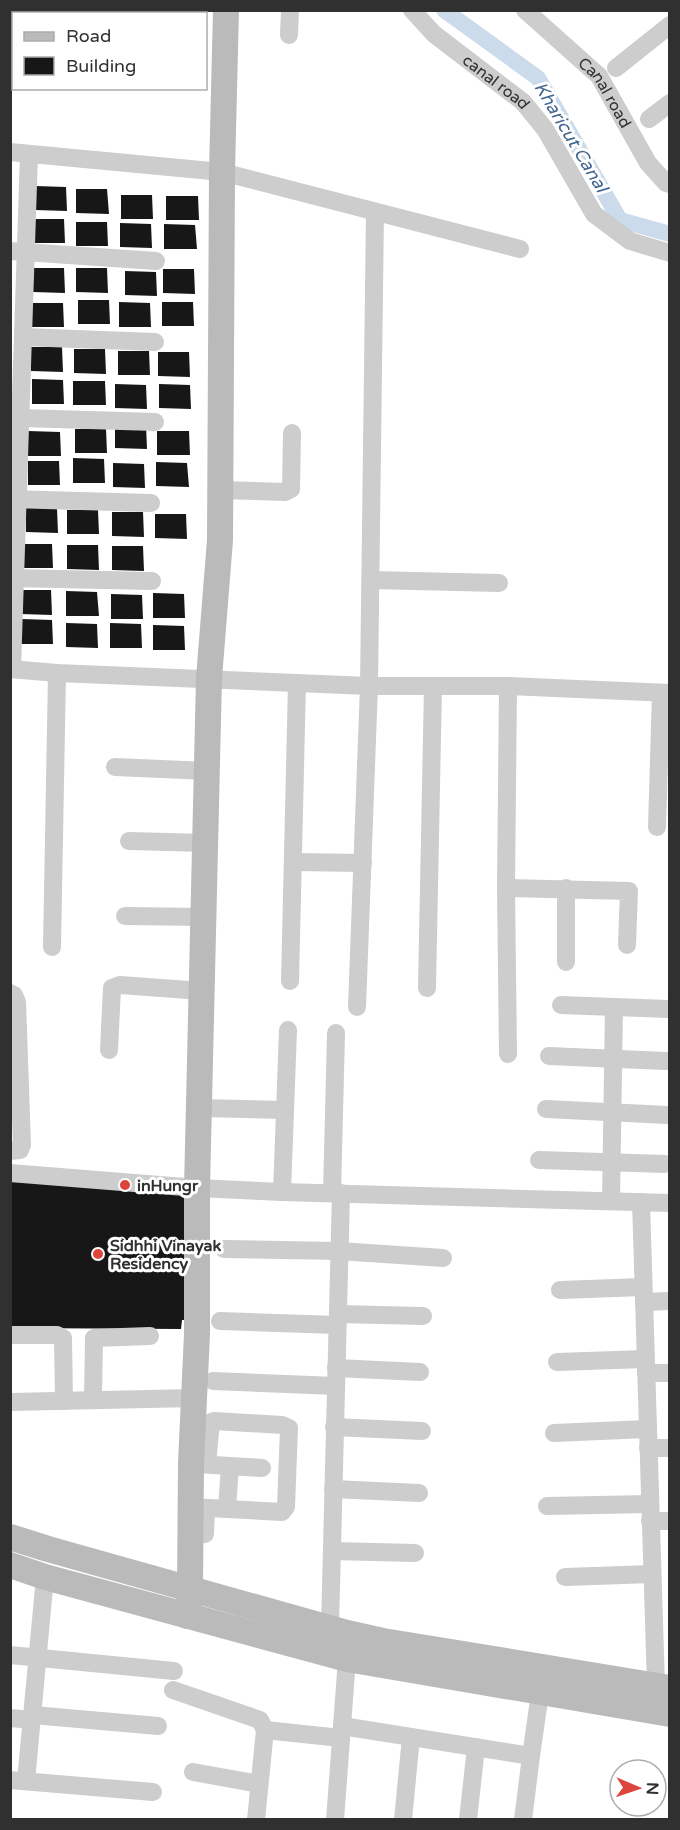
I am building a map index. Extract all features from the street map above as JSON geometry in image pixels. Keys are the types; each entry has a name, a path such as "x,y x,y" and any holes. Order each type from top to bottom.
{"street":[{"path":"188,1616 198,1508 199,1464 194,1398 197,1188 209,678 220,540 222,172 226,10"},
{"path":"290,10 290,35"},
{"name":"canal road","path":"412,10 434,34 524,102 545,129 594,214 630,241 669,253"},
{"name":"Canal road","path":"525,10 599,76 648,163 669,184"},
{"path":"616,68 669,25"},
{"path":"650,119 669,103"},
{"path":"10,152 222,172 520,249"},
{"path":"29,154 19,251 23,338 21,418 14,499 11,669 57,673 369,686 508,686 665,693 664,783 657,827"},
{"path":"357,1007 369,686 375,212"},
{"path":"19,251 156,261"},
{"path":"23,338 155,342"},
{"path":"21,418 155,422"},
{"path":"221,490 285,492 291,489 292,433"},
{"path":"14,499 151,502"},
{"path":"13,578 152,581"},
{"path":"371,580 499,583"},
{"path":"52,947 57,673"},
{"path":"290,981 297,683"},
{"path":"427,988 433,686"},
{"path":"508,686 506,888 508,1054"},
{"path":"115,767 208,771"},
{"path":"129,841 206,843"},
{"path":"293,862 363,863"},
{"path":"506,888 629,891 627,945"},
{"path":"566,888 566,962"},
{"path":"125,916 204,917"},
{"path":"109,1050 112,988 120,985 202,990"},
{"path":"10,993 14,995 17,1002 15,1068 22,1145 20,1150 10,1151"},
{"path":"561,1005 668,1009"},
{"path":"611,1201 614,1007"},
{"path":"282,1192 288,1030"},
{"path":"330,1627 339,1251 336,1033"},
{"path":"549,1056 666,1061"},
{"path":"199,1108 285,1110"},
{"path":"546,1109 667,1115"},
{"path":"539,1160 665,1164"},
{"path":"10,1173 197,1188 282,1192 669,1203"},
{"path":"10,1537 190,1590 383,1641 662,1687 661,1596 652,1574 640,1202"},
{"path":"224,1248 339,1251 443,1258"},
{"path":"560,1290 644,1295 669,1302"},
{"path":"220,1321 423,1316"},
{"path":"10,1335 57,1335 63,1338 64,1401"},
{"path":"93,1400 94,1338 150,1336"},
{"path":"557,1362 646,1366 669,1373"},
{"path":"213,1382 420,1372"},
{"path":"10,1402 194,1398"},
{"path":"198,1508 280,1513 284,1511 289,1428 282,1425 214,1420 211,1422 199,1464"},
{"path":"334,1427 422,1431"},
{"path":"554,1433 647,1430"},
{"path":"648,1449 669,1448"},
{"path":"199,1464 262,1468"},
{"path":"227,1509 230,1466"},
{"path":"333,1489 419,1493"},
{"path":"547,1506 650,1513 669,1521"},
{"path":"198,1508 205,1534"},
{"path":"332,1551 415,1553"},
{"path":"10,1565 45,1577 347,1659 669,1714"},
{"path":"565,1577 652,1574"},
{"path":"45,1577 32,1718 19,1780 153,1792"},
{"path":"10,1655 174,1671"},
{"path":"335,1820 347,1659"},
{"path":"173,1690 260,1720 265,1730 256,1820"},
{"path":"523,1820 540,1693"},
{"path":"10,1718 158,1726"},
{"path":"265,1730 411,1737 531,1756"},
{"path":"403,1820 411,1737"},
{"path":"468,1820 476,1748"},
{"path":"193,1772 259,1784"}],"building":[{"path":"35,186 66,187 67,211 35,210"},
{"path":"76,189 107,189 109,214 76,213"},
{"path":"121,195 152,195 153,219 121,219"},
{"path":"166,196 198,196 199,220 166,220"},
{"path":"33,219 64,219 65,243 33,243"},
{"path":"76,222 107,222 108,246 76,246"},
{"path":"120,223 151,224 152,248 120,247"},
{"path":"164,224 195,225 197,249 164,249"},
{"path":"33,268 64,268 65,293 33,292"},
{"path":"76,268 107,268 108,293 76,292"},
{"path":"163,269 194,269 195,294 163,293"},
{"path":"125,271 156,272 157,296 125,295"},
{"path":"78,300 109,300 110,324 78,324"},
{"path":"119,302 150,303 151,327 119,327"},
{"path":"162,302 193,302 194,326 162,326"},
{"path":"32,303 63,303 64,327 32,327"},
{"path":"31,347 62,347 63,372 31,371"},
{"path":"74,349 105,349 106,374 74,373"},
{"path":"118,351 149,351 150,375 118,375"},
{"path":"158,352 189,352 190,377 158,376"},
{"path":"32,379 63,380 64,404 32,404"},
{"path":"73,381 105,381 106,405 73,405"},
{"path":"115,384 146,385 147,409 115,408"},
{"path":"159,384 190,385 191,409 159,408"},
{"path":"115,424 146,425 147,449 115,448"},
{"path":"75,429 106,429 107,453 75,453"},
{"path":"28,431 60,432 61,456 28,456"},
{"path":"157,431 189,431 190,455 157,455"},
{"path":"73,458 104,459 105,483 73,483"},
{"path":"28,461 59,461 60,485 28,485"},
{"path":"156,462 187,463 189,487 156,486"},
{"path":"113,463 144,464 145,488 113,487"},
{"path":"26,508 57,508 58,533 26,532"},
{"path":"67,510 98,510 99,534 67,534"},
{"path":"112,512 143,512 144,537 112,536"},
{"path":"155,514 186,514 187,539 155,538"},
{"path":"21,544 52,544 53,568 21,568"},
{"path":"67,545 98,545 99,570 67,569"},
{"path":"112,546 143,546 144,571 112,570"},
{"path":"20,590 51,590 52,615 20,614"},
{"path":"66,591 97,592 99,616 66,616"},
{"path":"153,593 184,594 185,618 153,618"},
{"path":"111,594 142,595 143,619 111,619"},
{"path":"21,619 52,620 53,644 21,644"},
{"path":"66,623 97,624 98,648 66,647"},
{"path":"110,623 141,624 142,648 110,648"},
{"path":"153,625 184,626 185,650 153,650"},
{"name":"Sidhhi Vinayak Residency","path":"10,1176 190,1180 184,1320 182,1320 181,1329 10,1328"}],"waterway":[{"name":"Kharicut Canal","path":"444,10 538,78 620,220 670,234"}],"place":[{"name":"inHungr","path":"125,1185"},
{"name":"Sidhhi Vinayak Residency","path":"98,1254"}]}
